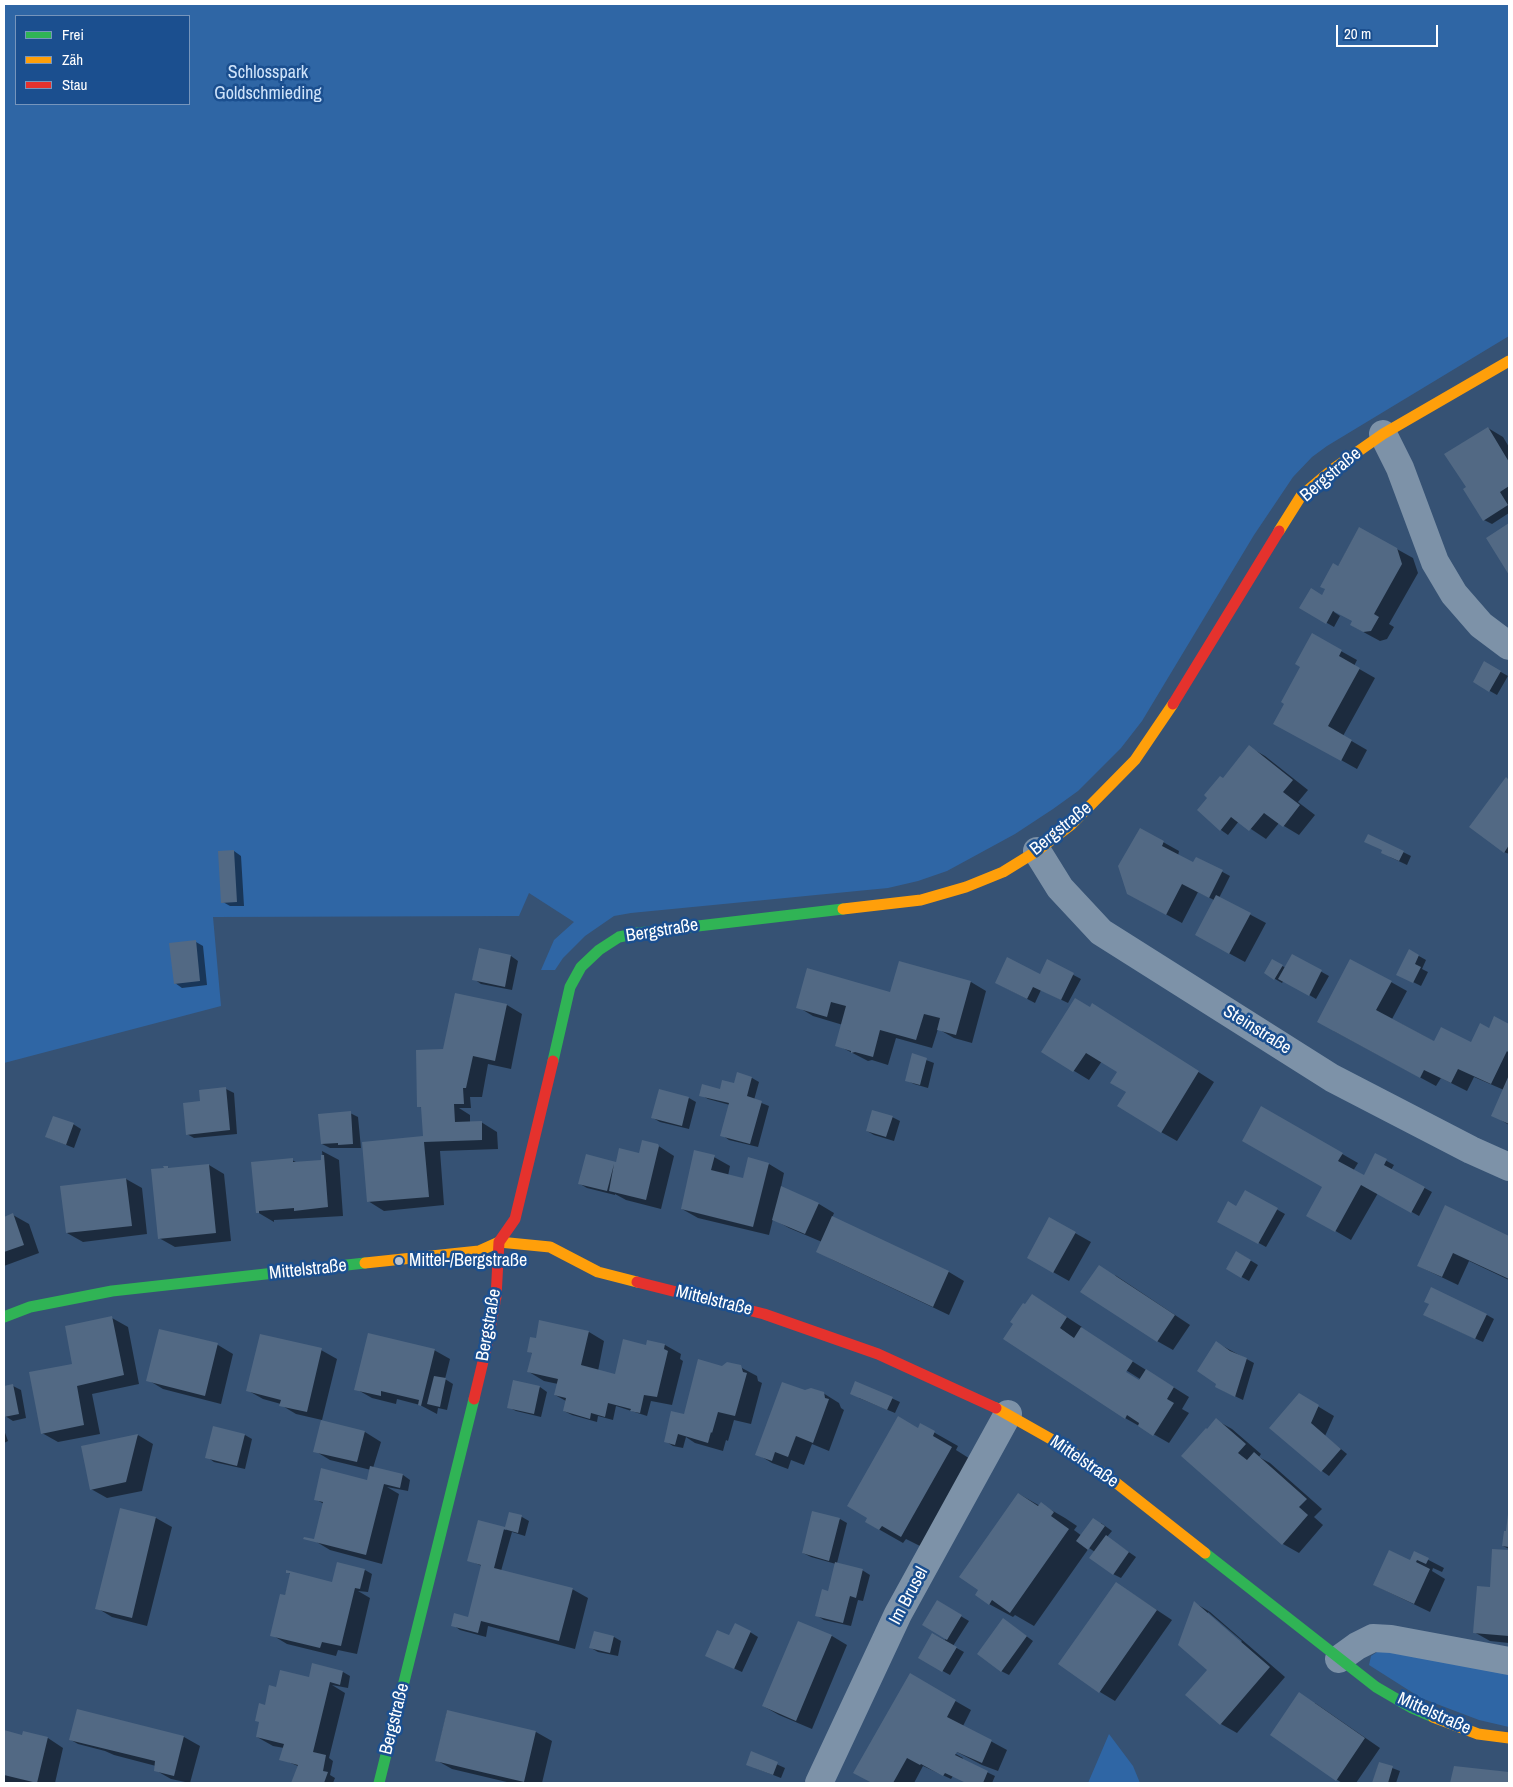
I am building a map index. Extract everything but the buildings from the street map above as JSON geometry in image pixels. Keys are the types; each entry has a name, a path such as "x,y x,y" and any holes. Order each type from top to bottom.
{"street":[{"name":"Bergstraße","path":"379,1783 487,1345 496,1297 499,1242 515,1219 570,988 582,967 599,950 619,937 638,932 921,900 966,888 1003,872 1037,852 1071,825 1135,760 1164,718 1301,496 1333,469 1383,434 1509,361"},
{"path":"1383,434 1400,468 1435,562 1454,594 1481,624 1509,646"},
{"name":"Steinstraße","path":"1037,852 1060,888 1101,932 1332,1078 1471,1150 1509,1167"},
{"name":"Mittelstraße","path":"4,1317 30,1307 112,1291 479,1251 499,1242 550,1247 598,1272 764,1314 878,1354 1008,1414 1065,1447 1110,1478 1339,1660 1376,1687 1412,1708 1478,1734 1509,1738"},
{"name":"Im Brusel","path":"819,1783 898,1614 1008,1414"},
{"path":"1339,1660 1357,1646 1374,1638 1390,1639 1509,1661"}],"green space":[{"name":"Schlosspark Goldschmieding","path":"4,4 1509,4 1509,336 1327,446 1312,457 1293,477 1254,535 1142,721 1121,748 1078,791 1015,834 947,871 918,881 888,888 614,916 585,936 563,958 555,970 541,970 554,940 574,922 529,893 519,916 213,917 221,1006 4,1063"},
{"path":"1382,1651 1509,1672 1509,1727 1479,1720 1421,1698 1369,1665 1371,1656"},
{"path":"1109,1734 1133,1766 1140,1783 1088,1783"}],"traffic: fast":[{"path":"553,1061 570,987 581,967 599,950 619,937 638,933 843,909"},
{"path":"4,1317 30,1307 112,1291 365,1263"},
{"path":"379,1783 474,1399"},
{"path":"1205,1553 1376,1687 1412,1708 1433,1717"}],"traffic: slow":[{"path":"1279,531 1301,496 1333,469 1383,434 1509,361"},
{"path":"843,909 921,900 966,887 1003,872 1037,851 1071,825 1135,760 1173,704"},
{"path":"365,1263 479,1251 499,1242 550,1247 598,1272 637,1282"},
{"path":"996,1408 1065,1447 1110,1478 1205,1553"},
{"path":"1433,1717 1478,1734 1509,1738"}],"traffic: jam":[{"path":"1173,704 1279,531"},
{"path":"474,1399 496,1297 499,1242 515,1219 553,1061"},
{"path":"637,1282 764,1314 878,1354 996,1408"}],"place":[{"name":"Mittel-/Bergstraße","path":"399,1261"}]}
